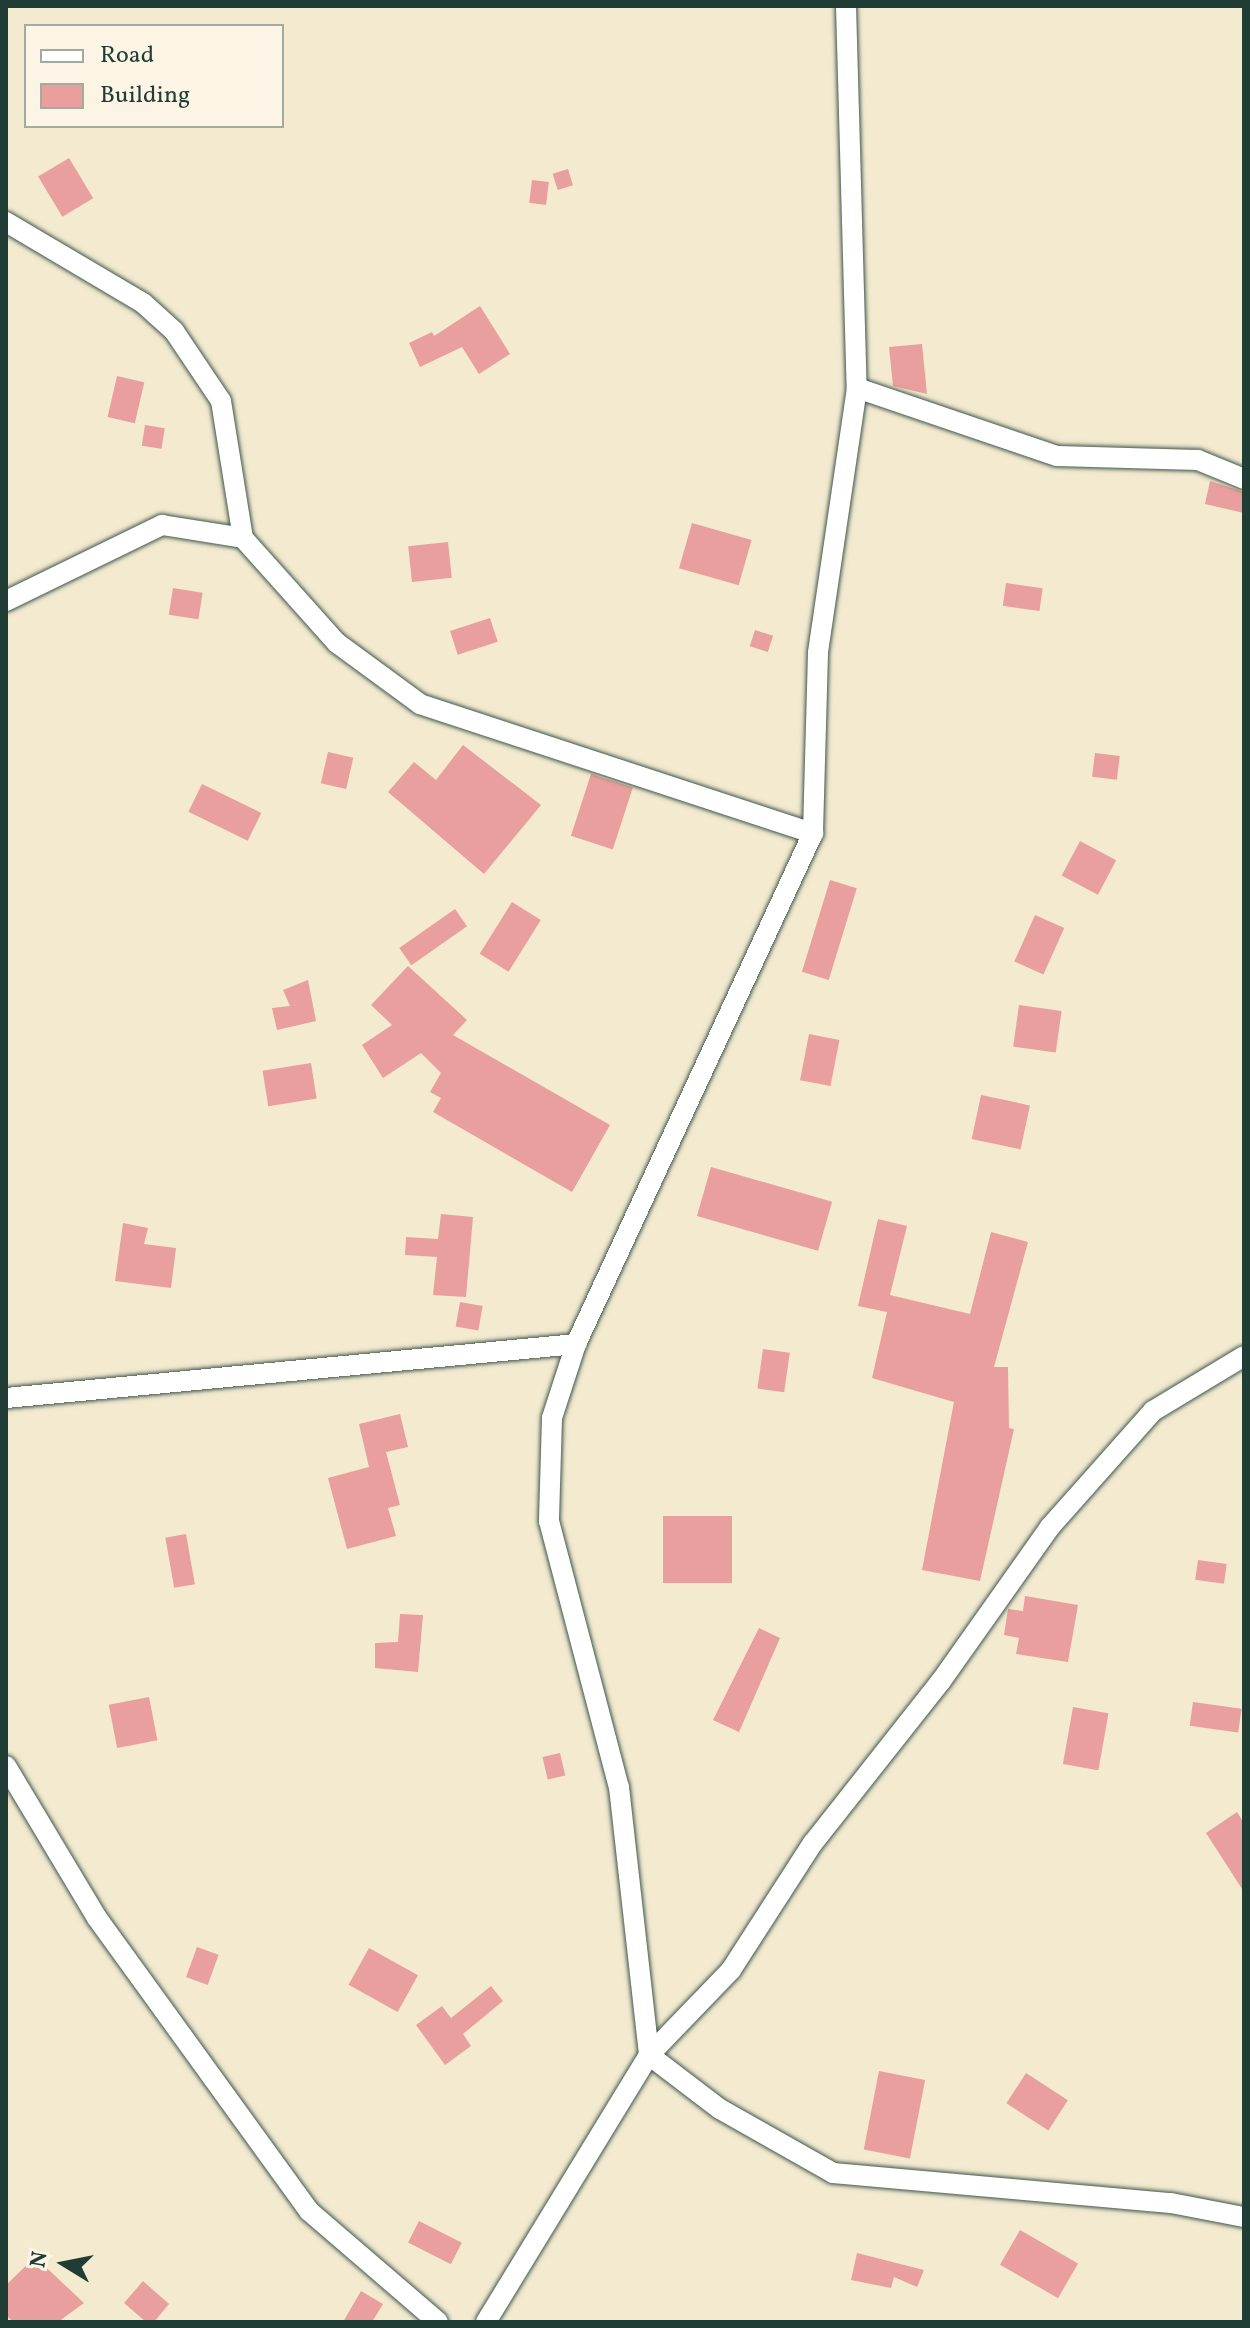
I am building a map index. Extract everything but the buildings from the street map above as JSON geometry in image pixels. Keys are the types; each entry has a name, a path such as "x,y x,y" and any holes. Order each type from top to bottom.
{"street":[{"path":"846,6 857,388 818,653 813,833 576,1344 552,1418 549,1521 619,1787 649,2055 720,2109 833,2173 1171,2203 1244,2217"},
{"path":"6,222 143,303 174,331 221,401 243,538 337,643 420,704 813,833"},
{"path":"857,388 1057,456 1198,460 1244,479"},
{"path":"6,601 162,525 243,538"},
{"path":"6,1398 576,1344"},
{"path":"486,2322 649,2055 731,1970 813,1843 941,1681 1050,1527 1153,1411 1244,1356"},
{"path":"6,1766 97,1918 309,2211 438,2322"}]}
